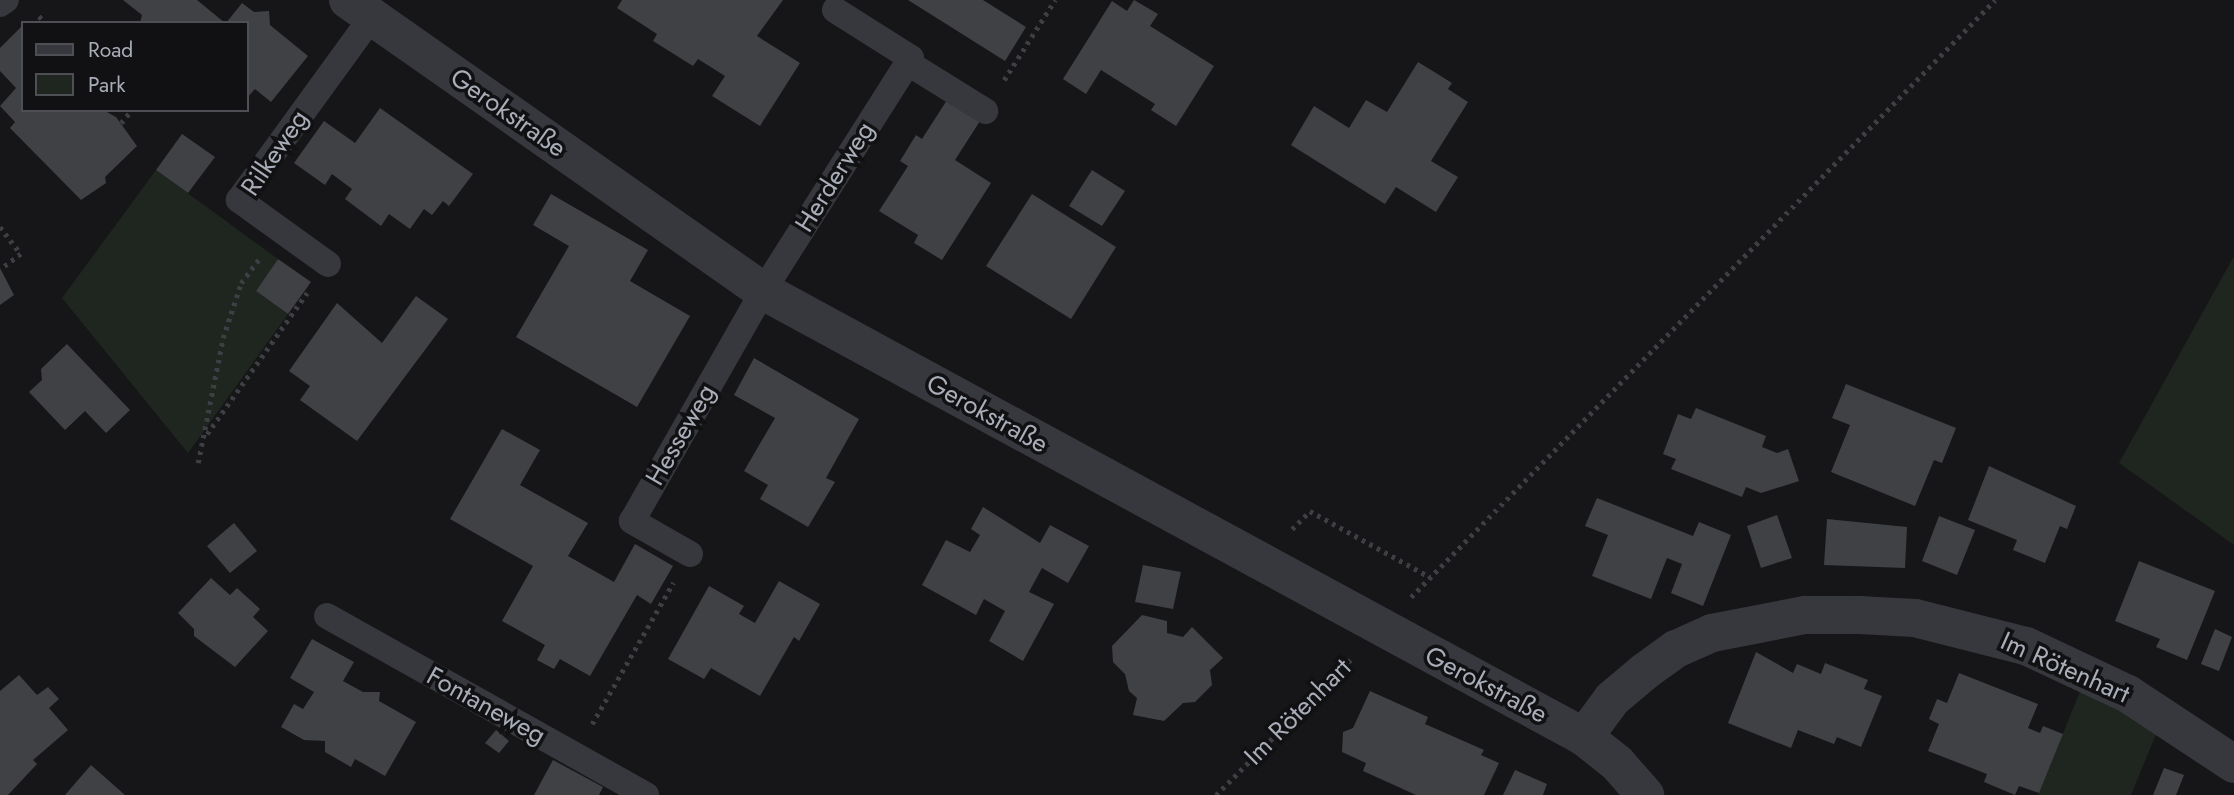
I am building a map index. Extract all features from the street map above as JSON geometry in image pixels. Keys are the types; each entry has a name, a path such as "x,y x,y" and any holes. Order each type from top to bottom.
{"street":[{"name":"Gerokstraße","path":"359,9 763,291 1380,629 1584,737 1617,763 1645,795"},
{"name":"Im Rötenhart","path":"1584,737 1612,699 1644,672 1676,649 1712,633 1805,615 1859,615 1915,618 2026,646 2128,694 2234,764"}],"lane":[{"path":"0,4 5,0"},
{"name":"Rilkeweg","path":"328,264 239,200 359,9"},
{"path":"835,10 911,58 908,63 985,111"},
{"name":"Herderweg","path":"763,291 908,63"},
{"name":"Hesseweg","path":"690,554 632,520 763,291"},
{"name":"Fontaneweg","path":"327,616 646,795"}],"path":[{"path":"985,111 1055,0"},
{"name":"Im Rötenhart","path":"1216,795 1996,0"},
{"path":"121,123 130,112"},
{"path":"0,227 21,254 1,269"},
{"path":"198,463 221,349 241,283 280,230"},
{"path":"205,436 328,264"},
{"path":"1259,562 1310,511 1431,577"},
{"path":"596,718 654,616"}],"green space":[{"path":"156,170 278,259 256,291 288,314 188,453 62,298"},
{"path":"2234,256 2234,545 2119,463"},
{"path":"2081,689 2157,732 2131,795 2038,795"}],"building":[{"path":"123,0 197,0 223,21 140,21 142,15"},
{"path":"622,0 783,0 757,36 800,63 760,126 712,96 725,76 698,59 693,66 653,41 657,34 617,8"},
{"path":"908,0 983,0 1026,27 1005,61"},
{"path":"1134,0 1158,14 1150,26 1214,66 1176,126 1151,110 1155,104 1101,70 1086,94 1063,79 1112,1 1127,11"},
{"path":"242,3 254,12 269,11 270,25 308,56 271,102 255,89 248,97 248,21 228,21"},
{"path":"21,27 21,112 107,112 116,117 137,146 105,177 106,183 81,200 10,128 15,122 0,106 16,88 0,71 0,48"},
{"path":"1418,62 1452,83 1448,89 1468,102 1431,161 1458,177 1436,212 1396,187 1385,204 1291,145 1314,106 1349,128 1366,100 1387,112"},
{"path":"947,100 980,121 955,160 991,183 942,260 914,243 918,235 879,211 908,166 900,161 916,135 922,139"},
{"path":"380,108 473,174 449,206 443,201 432,215 424,209 410,229 389,214 381,226 345,199 352,189 332,174 325,185 294,163 324,121 355,143"},
{"path":"182,134 215,157 188,193 156,170"},
{"path":"1092,170 1125,191 1102,226 1069,206"},
{"path":"551,194 648,250 630,281 690,316 637,407 516,337 569,246 533,225"},
{"path":"1032,194 1116,247 1071,319 986,266"},
{"path":"278,259 311,282 288,314 256,291"},
{"path":"0,268 14,295 0,305"},
{"path":"416,296 448,319 357,441 300,400 310,386 289,371 337,303 382,343"},
{"path":"67,344 130,410 106,433 85,411 65,430 29,392 42,380 41,369"},
{"path":"754,358 859,419 826,478 835,482 808,527 760,499 768,485 744,471 775,418 734,395"},
{"path":"1846,384 1956,428 1942,463 1934,460 1915,506 1831,472 1850,425 1832,418"},
{"path":"1696,408 1766,436 1762,447 1777,453 1788,449 1799,481 1761,493 1746,487 1742,497 1671,469 1676,459 1663,454 1678,414 1691,419"},
{"path":"502,429 540,450 520,485 588,523 568,556 614,582 635,544 673,566 651,604 637,595 590,676 560,659 554,669 537,660 545,645 502,621 533,566 450,519"},
{"path":"1989,466 2076,506 2067,529 2060,526 2045,563 2013,550 2017,540 1968,520"},
{"path":"1597,498 1693,536 1699,522 1731,535 1703,606 1671,593 1682,564 1667,558 1651,599 1592,576 1608,535 1585,526"},
{"path":"983,507 1040,543 1050,525 1089,546 1068,583 1042,568 1029,592 1054,604 1023,661 989,641 1005,611 984,599 976,615 922,585 946,540 970,552 980,535 971,529"},
{"path":"1777,515 1792,558 1761,568 1747,526"},
{"path":"1939,516 1975,530 1957,575 1922,561"},
{"path":"1827,519 1907,527 1905,568 1824,565"},
{"path":"234,523 257,551 230,573 207,546"},
{"path":"2139,561 2215,591 2187,660 2156,647 2160,639 2115,621"},
{"path":"1143,565 1181,572 1173,609 1135,602"},
{"path":"211,578 230,595 237,588 260,609 253,617 268,631 235,667 194,636 194,629 178,613"},
{"path":"779,581 820,604 799,641 794,637 760,696 711,668 704,679 668,659 709,586 744,606 739,614 755,623"},
{"path":"1142,615 1167,621 1167,633 1183,637 1192,627 1223,658 1210,670 1212,685 1195,702 1183,703 1164,721 1133,715 1137,698 1129,691 1125,674 1113,662 1112,646"},
{"path":"2215,629 2232,637 2219,671 2201,664"},
{"path":"312,639 354,662 343,681 363,692 380,692 379,701 416,722 385,776 355,759 351,767 325,752 325,741 304,740 281,727 294,704 303,709 314,692 290,678"},
{"path":"1756,652 1793,673 1797,664 1821,674 1825,663 1868,680 1864,689 1882,696 1861,747 1837,737 1834,744 1798,730 1791,748 1728,723"},
{"path":"1959,673 2038,704 2028,728 2040,733 2043,726 2063,734 2039,793 2019,786 2015,795 1984,782 1987,774 1928,751 1939,724 1929,719 1937,699 1947,703"},
{"path":"19,675 37,695 48,687 59,699 49,708 68,730 33,760 37,764 8,795 0,795 0,691"},
{"path":"1370,691 1428,717 1425,724 1484,750 1481,755 1499,763 1484,795 1416,795 1363,771 1366,763 1342,752 1343,732 1353,728"},
{"path":"496,730 509,741 499,753 485,743"},
{"path":"553,760 603,787 599,795 534,795"},
{"path":"91,765 125,795 65,795"},
{"path":"2164,768 2184,775 2176,795 2153,795"},
{"path":"1515,770 1547,784 1543,795 1503,795"}]}
